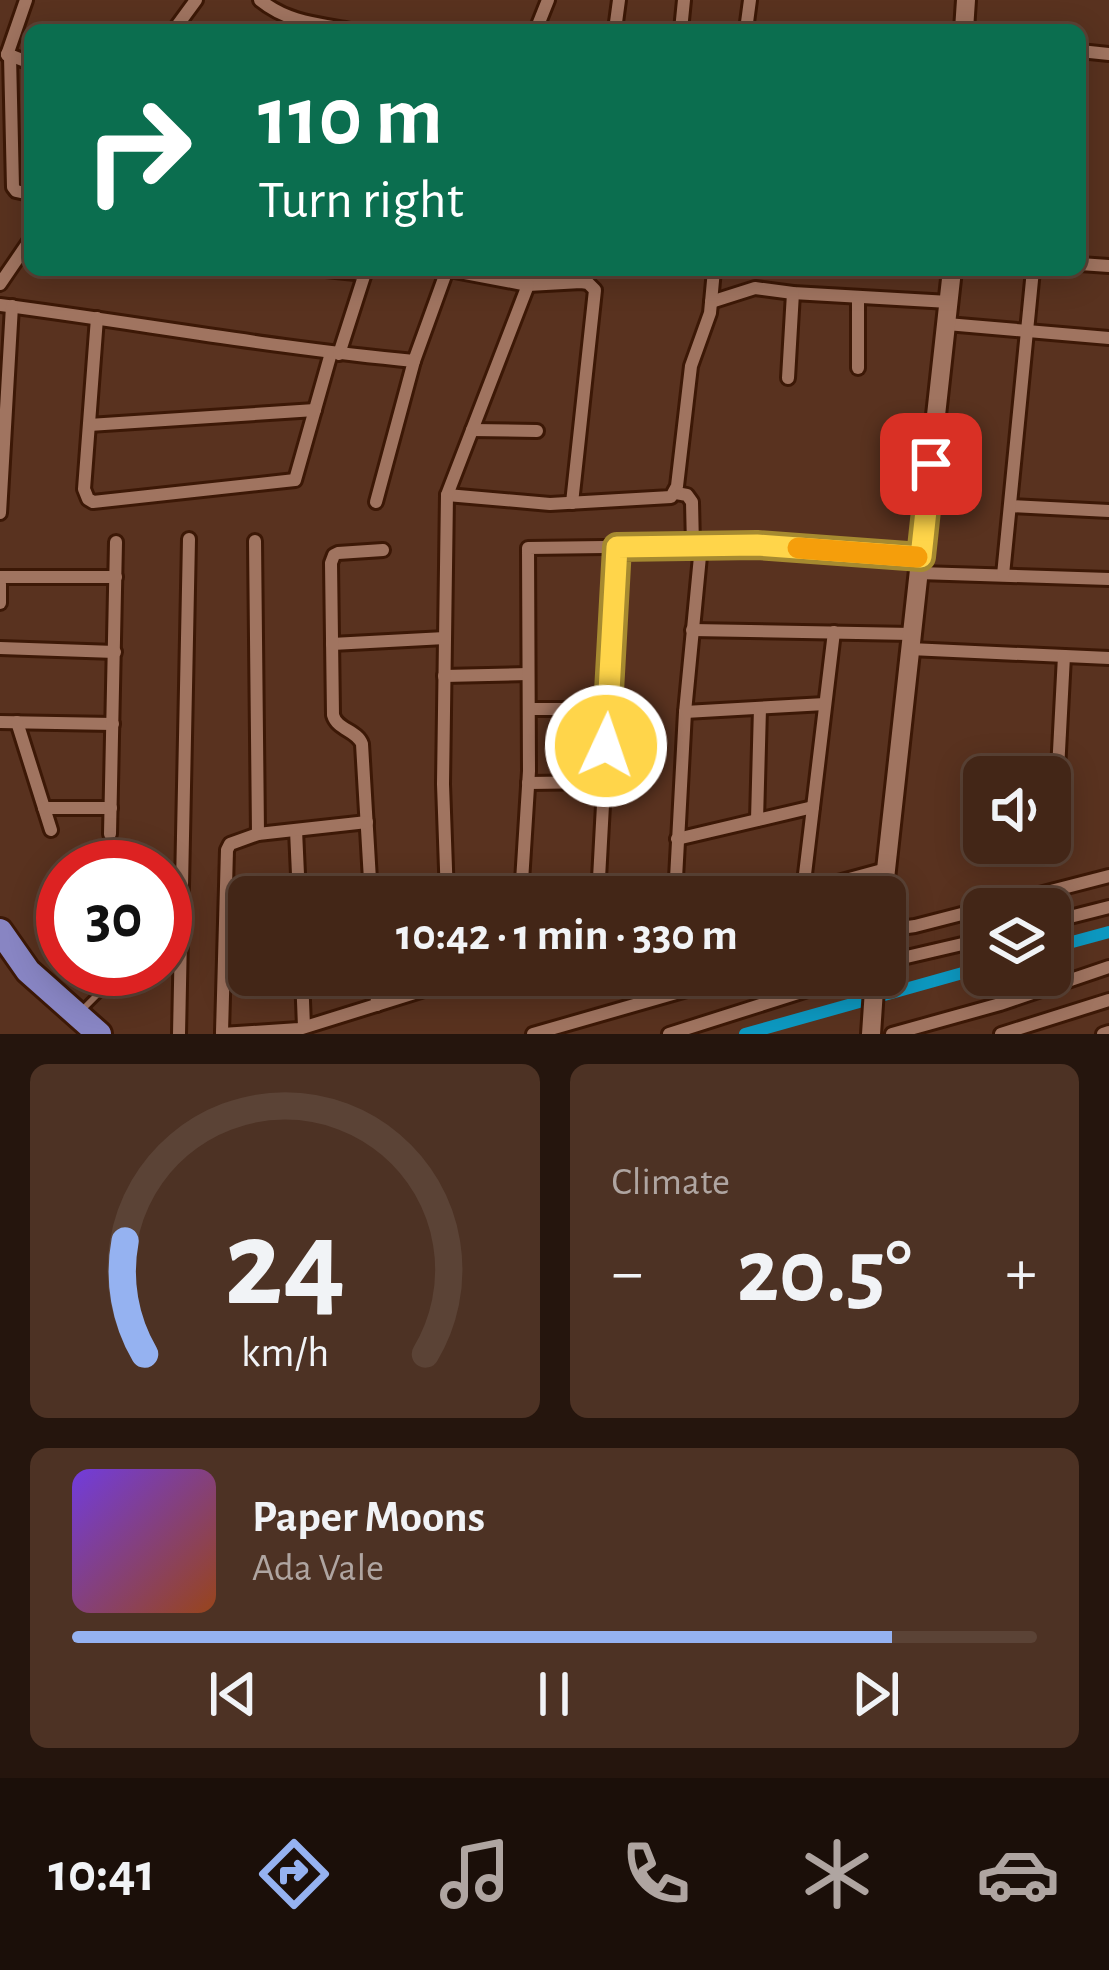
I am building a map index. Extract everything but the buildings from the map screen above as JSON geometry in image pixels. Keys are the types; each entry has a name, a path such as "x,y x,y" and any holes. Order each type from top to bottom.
{"highway":[{"path":"0,931 28,971 99,1034"}],"street":[{"path":"24,193 13,187 6,54 26,0"},
{"path":"260,0 293,24"},
{"path":"0,284 24,248"},
{"path":"97,318 84,489 88,500 295,480 364,276"},
{"path":"376,502 414,362 446,276"},
{"path":"480,276 528,285 580,282 595,290 572,503"},
{"path":"676,493 692,366 707,322 713,276"},
{"path":"885,876 951,276"},
{"path":"1003,575 1033,276"},
{"path":"446,876 442,784 447,495 528,285"},
{"path":"711,302 755,288 949,302"},
{"path":"788,378 794,293"},
{"path":"858,297 858,368"},
{"path":"0,513 6,306 414,362"},
{"path":"947,324 1109,338"},
{"path":"89,425 315,410"},
{"path":"472,430 537,431"},
{"path":"447,495 550,504 665,499 676,493 687,495 692,502 697,546 676,876"},
{"path":"1010,506 1109,511"},
{"path":"179,1034 189,539"},
{"path":"255,541 258,834"},
{"path":"110,834 116,542"},
{"path":"522,876 528,783 528,548 757,545 1003,575 1109,579"},
{"path":"599,876 617,547"},
{"path":"370,876 362,744 332,715 332,559 343,552 383,550"},
{"path":"0,603 0,580 116,577"},
{"path":"692,630 834,632 1109,658"},
{"path":"805,876 834,632"},
{"path":"332,644 445,638"},
{"path":"0,649 115,652"},
{"path":"1059,756 1064,656"},
{"path":"445,676 528,674"},
{"path":"685,712 825,704"},
{"path":"758,820 760,708"},
{"path":"529,709 608,709"},
{"path":"0,722 113,724"},
{"path":"17,722 51,830"},
{"path":"528,783 604,782"},
{"path":"677,839 813,807"},
{"path":"44,808 111,808"},
{"path":"367,822 258,834 235,840 227,850 222,1033 304,1027 400,996"},
{"path":"296,830 298,876"},
{"path":"857,876 886,868"},
{"path":"906,927 1109,876"},
{"path":"1071,917 1109,907"},
{"path":"906,957 963,944"},
{"path":"892,1034 1109,967"},
{"path":"303,996 304,1027"},
{"path":"377,996 377,1004"},
{"path":"533,1034 666,996"},
{"path":"669,1034 802,996"},
{"path":"869,996 871,1026"},
{"path":"1001,1034 1109,1000"}],"lane":[{"path":"78,1015 97,996"}],"waterway":[{"path":"1071,942 1109,932"},
{"path":"745,1034 963,973"}],"slow traffic":[{"path":"798,548 917,557"}],"route":[{"path":"606,746 617,547 757,545 921,557 931,464"}]}
